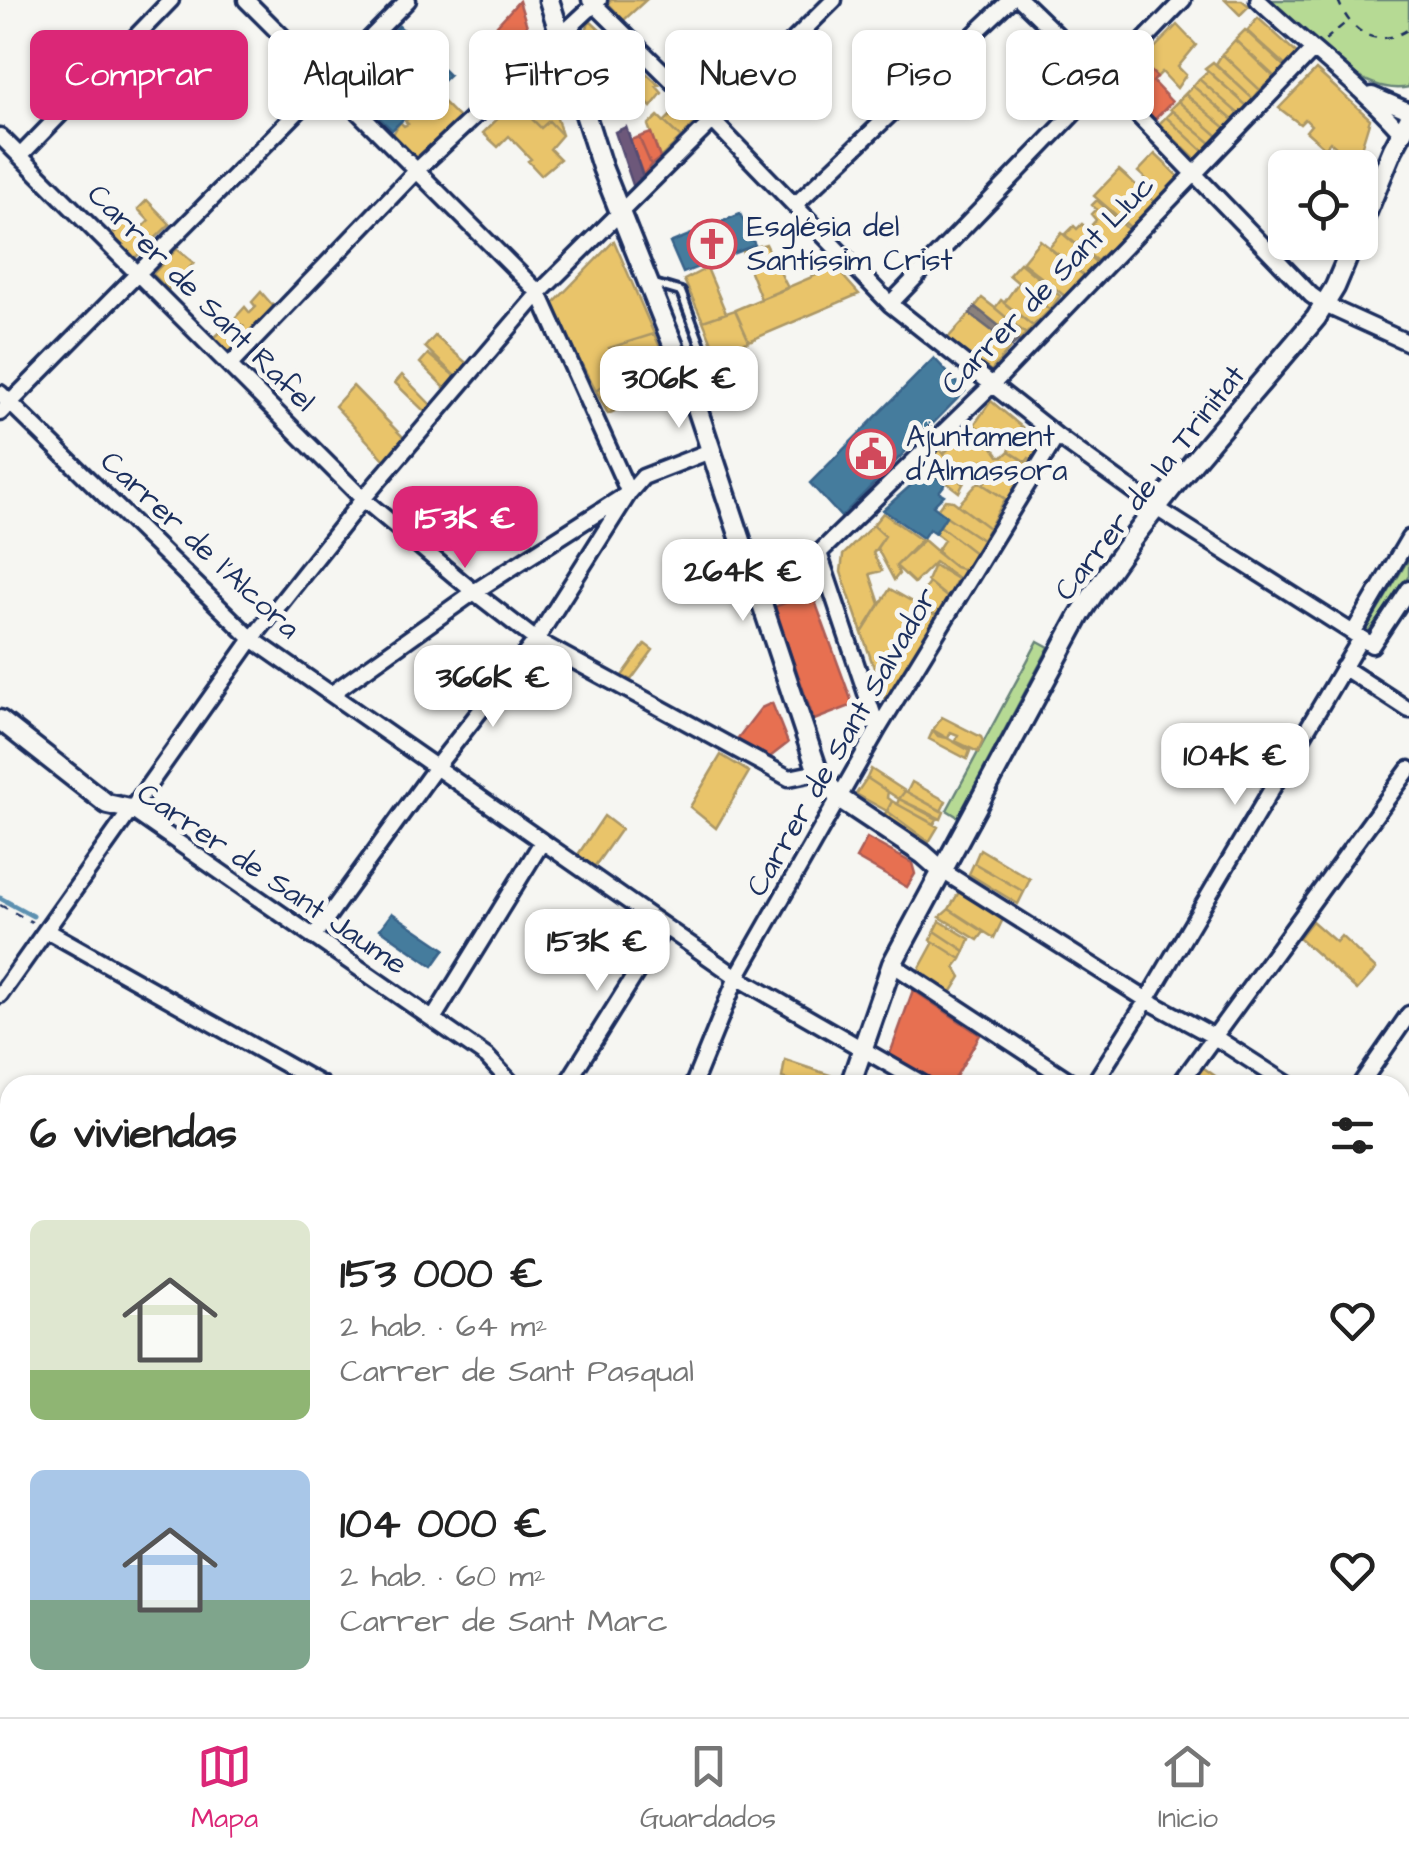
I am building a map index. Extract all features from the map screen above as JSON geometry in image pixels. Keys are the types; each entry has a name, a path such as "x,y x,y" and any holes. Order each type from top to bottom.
{"street":[{"path":"20,156 170,0"},
{"path":"246,0 276,30"},
{"path":"378,30 408,0"},
{"path":"549,0 558,30"},
{"path":"0,996 252,639 364,500 539,292 834,0"},
{"path":"795,204 1010,0"},
{"path":"1020,0 1052,30"},
{"path":"1153,30 1183,0"},
{"path":"1258,0 1312,51 1405,126 1378,187"},
{"path":"569,30 595,2 890,304 1057,436 1158,509 1362,639"},
{"name":"Carrer de Sant Lluc","path":"836,605 819,553 992,385 1312,51"},
{"path":"1366,93 1409,111"},
{"path":"3,403 289,120"},
{"path":"367,120 539,292 629,493"},
{"path":"230,365 417,170 472,120"},
{"path":"588,120 620,214 690,387 818,772 838,798 942,870 1147,1000 1274,1075"},
{"path":"890,304 1066,120"},
{"path":"1143,120 1325,305 1409,343"},
{"name":"Carrer de Sant Rafel","path":"0,136 364,500 474,592 536,640 789,778 818,772"},
{"name":"Carrer de la Trinitat","path":"853,1075 892,964 1099,584 1325,305 1346,260"},
{"name":"Carrer de l'Alcora","path":"3,403 252,639 737,978 908,1075"},
{"name":"Carrer de Sant Salvador","path":"697,1075 737,978 838,798 1057,436"},
{"path":"312,937 536,640 629,493 643,477 712,455"},
{"path":"330,694 474,592 629,493"},
{"path":"1362,639 1409,538"},
{"path":"1099,1075 1343,667 1362,639 1409,589"},
{"path":"836,605 878,729"},
{"path":"1343,667 1409,710"},
{"name":"Carrer de Sant Jaume","path":"0,720 107,804 130,809 487,1056 499,1075"},
{"path":"1186,1075 1409,769"},
{"path":"433,1019 542,842"},
{"path":"572,1075 665,927"},
{"path":"46,930 304,1075"},
{"path":"892,964 1061,1075"},
{"path":"1367,1075 1409,1014"}],"lane":[{"path":"648,282 681,292 710,367"},
{"path":"822,578 836,605"}],"path":[{"path":"1338,0 1350,20 1370,38 1387,40 1409,29"},
{"path":"1312,51 1350,20"},
{"path":"0,905 46,930"}],"green space":[{"path":"1270,0 1409,0 1409,87 1390,88 1352,73"},
{"path":"1409,558 1409,576 1367,634 1367,628"},
{"path":"1038,641 1049,647 958,817 947,810"}],"building: Viviendas":[{"path":"646,0 624,20 608,3"},
{"path":"1225,0 1242,0 1249,6 1240,15"},
{"path":"1258,18 1301,57 1288,68 1247,31"},
{"path":"1177,25 1196,45 1178,67 1186,75 1177,88 1162,72 1157,77 1154,74 1154,49"},
{"path":"1245,30 1286,68 1276,78 1235,40"},
{"path":"1235,40 1274,77 1260,90 1222,54"},
{"path":"1222,54 1260,90 1253,99 1216,64"},
{"path":"1213,62 1253,99 1247,106 1205,68"},
{"path":"1316,70 1370,119 1361,150 1336,150 1330,142 1325,148 1306,131 1311,125 1305,119 1300,124 1279,108"},
{"path":"1208,71 1247,106 1240,115 1199,79"},
{"path":"645,72 662,93 651,107 645,101"},
{"path":"1199,79 1240,115 1234,121 1193,86"},
{"path":"1193,86 1234,121 1227,129 1185,94"},
{"path":"1185,94 1227,129 1219,137 1178,101"},
{"path":"1178,101 1219,137 1212,144 1170,109"},
{"path":"449,108 463,122 420,164 392,136 400,122 408,124 405,121 449,120"},
{"path":"1172,111 1212,144 1205,153 1166,117"},
{"path":"658,116 681,138 660,158 648,125"},
{"path":"1166,117 1205,153 1198,162 1159,124"},
{"path":"496,120 533,120 541,128 549,121 562,135 550,149 560,159 541,175 509,136 498,147 483,133"},
{"path":"533,120 557,120 562,135 549,121 541,128"},
{"path":"692,120 695,123 681,138 664,122"},
{"path":"1159,124 1198,162 1194,168 1154,128"},
{"path":"1155,154 1180,178 1155,202 1138,187 1146,179 1138,172"},
{"path":"1119,170 1155,202 1131,228 1094,196"},
{"path":"147,200 170,224 134,259 112,235 127,221 138,232 149,221 138,209"},
{"path":"1097,200 1129,230 1097,261 1065,235 1074,226 1077,229 1082,224 1088,229 1096,220 1091,214"},
{"path":"1062,233 1097,263 1086,277 1049,248"},
{"path":"1040,240 1086,277 1066,297 1022,262"},
{"path":"614,241 654,334 609,348 618,374 596,391 551,306"},
{"path":"766,244 788,288 761,299 742,251"},
{"path":"177,249 194,263 168,290 153,274"},
{"path":"1020,263 1060,296 1050,310 1009,275"},
{"path":"835,267 859,294 749,341 735,310"},
{"path":"707,268 726,313 703,321 684,280"},
{"path":"1018,283 1050,310 1033,326 1004,303"},
{"path":"261,292 274,307 230,355 214,341 215,337 229,324 235,328 243,326 234,319 245,307 250,313 256,307 252,302"},
{"path":"982,298 1026,334 1018,341 975,307"},
{"path":"1001,300 1033,326 1026,334 995,308"},
{"path":"735,310 749,341 717,355 703,321"},
{"path":"970,314 1012,346 991,371 947,339"},
{"path":"654,334 677,385 635,406 629,394 663,379 653,355 615,365 609,348"},
{"path":"435,336 470,366 458,379 425,347"},
{"path":"428,354 458,379 446,389 420,363"},
{"path":"653,355 663,379 629,394 615,365"},
{"path":"402,375 431,405 425,412 395,383"},
{"path":"611,380 614,386 624,383 633,403 608,414 596,391"},
{"path":"353,386 405,439 385,460 335,406"},
{"path":"991,401 1041,443 1032,460 1026,462 974,425"},
{"path":"974,425 994,438 990,443 999,456 1009,451 1026,462 1032,460 1010,502 983,484 993,472 984,460 982,464 979,460 970,474 943,454"},
{"path":"938,449 970,474 963,484 932,456"},
{"path":"932,456 963,484 959,492 925,466"},
{"path":"979,482 1005,499 989,528 958,505"},
{"path":"945,500 953,501 989,528 982,540 937,510"},
{"path":"883,513 921,540 896,566 899,574 894,580 877,548 885,536 873,525"},
{"path":"946,516 982,540 976,554 940,526"},
{"path":"873,525 885,536 873,553 882,571 870,574 880,604 862,633 841,572 843,555"},
{"path":"940,526 976,554 965,570 936,552 944,540 935,533"},
{"path":"924,540 955,567 965,570 961,580 935,562 914,583 896,566"},
{"path":"934,565 957,579 948,598 927,581"},
{"path":"929,583 952,601 941,618 915,603"},
{"path":"890,589 941,618 886,703 862,633"},
{"path":"645,644 653,650 631,680 622,676"},
{"path":"942,717 981,737 978,752 955,741 958,735 951,732 948,738 938,736 933,730"},
{"path":"933,730 970,751 967,759 929,739"},
{"path":"721,755 749,772 716,828 690,807"},
{"path":"871,769 905,791 899,799 867,778"},
{"path":"867,778 888,792 892,801 887,811 856,794"},
{"path":"912,782 946,801 941,811 907,792"},
{"path":"905,791 944,812 941,819 899,799"},
{"path":"899,799 937,819 934,824 897,804"},
{"path":"892,801 938,827 929,842 887,811"},
{"path":"887,811 929,842 927,847 883,816"},
{"path":"604,816 621,829 592,870 575,859"},
{"path":"980,849 1030,879 1024,892 974,863"},
{"path":"974,863 1024,892 1018,904 969,874"},
{"path":"959,892 1003,919 994,938 949,909"},
{"path":"949,909 984,932 978,940 940,917"},
{"path":"940,921 970,939 965,951 935,931"},
{"path":"1312,921 1336,942 1341,936 1376,969 1357,990 1299,938"},
{"path":"935,931 965,951 961,959 931,940"},
{"path":"934,942 961,959 955,967 961,977 949,996 916,975"},
{"path":"785,1060 830,1075 782,1075"},
{"path":"1201,1066 1214,1075 1195,1075"}],"building: Comercios":[{"path":"519,1 528,30 502,30 497,25"},
{"path":"1154,83 1172,102 1154,120"},
{"path":"651,133 660,158 651,165 639,137"},
{"path":"639,137 651,165 643,175 630,140"},
{"path":"812,593 853,705 814,720 774,607"},
{"path":"772,703 788,743 766,760 734,743 761,708"},
{"path":"867,838 912,863 915,874 907,887 856,858"},
{"path":"913,990 980,1035 957,1075 922,1075 890,1054"}],"building: Oficinas":[{"path":"626,127 643,177 634,188 615,132"}],"building: Público":[{"path":"381,120 402,120 392,130"},
{"name":"Església del Santíssim Crist","path":"740,214 755,245 683,273 670,243"},
{"name":"Ajuntament d'Almassora","path":"934,358 965,391 841,517 810,483"},
{"path":"927,471 945,484 939,492 944,495 933,506 946,516 935,533 929,529 923,538 883,510"},
{"path":"392,913 445,949 433,966 380,929"}],"building: Industria":[{"path":"975,307 1018,341 1012,346 970,314"}],"waterway":[{"path":"0,898 33,916"}],"place":[{"name":"Església del Santíssim Crist","path":"712,244"},
{"name":"Ajuntament d'Almassora","path":"871,454"}]}
